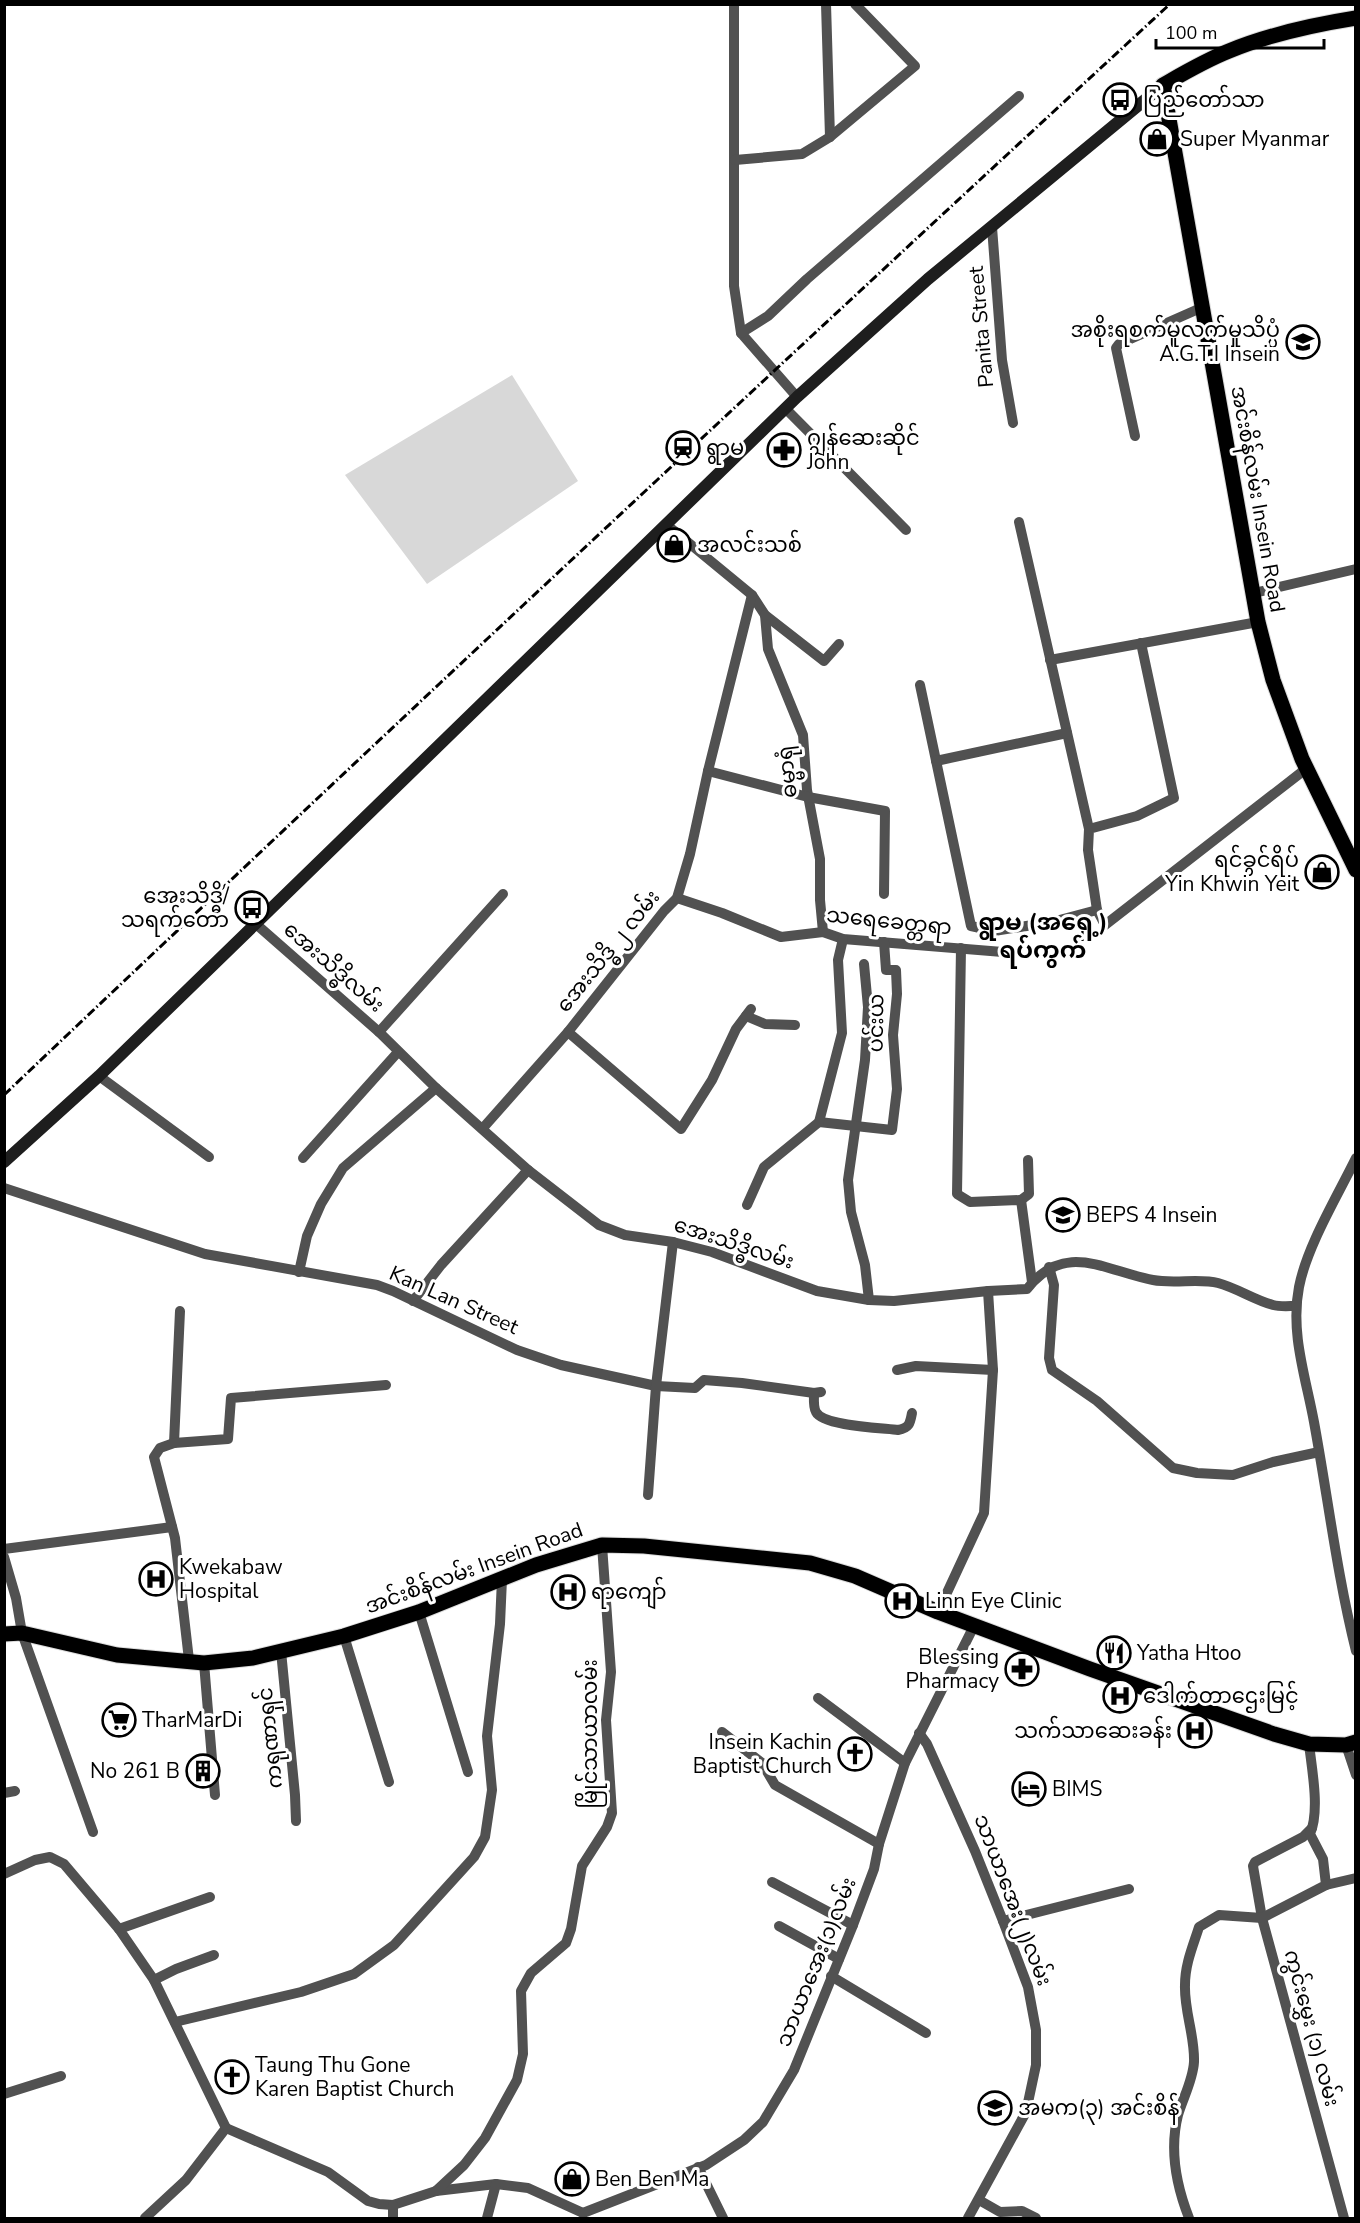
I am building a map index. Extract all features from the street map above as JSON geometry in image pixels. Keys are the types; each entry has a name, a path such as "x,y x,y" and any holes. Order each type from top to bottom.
{"main road":[{"path":"4,1162 99,1076 785,408 928,279 1162,85 1206,61 1258,40 1308,26 1356,18"},
{"name":"အင်းစိန်လမ်း Insein Road","path":"1162,85 1254,593 1257,622 1273,680 1307,768 1356,870"},
{"name":"အင်းစိန်လမ်း Insein Road","path":"4,1634 22,1633 117,1655 204,1663 253,1658 345,1636 419,1612 536,1565 602,1545 644,1546 810,1563 855,1576 974,1626 1274,1734 1309,1744 1351,1743"}],"street":[{"path":"734,4 734,286 741,333 797,397"},
{"path":"826,4 830,137"},
{"path":"735,160 802,154 830,137 915,66 855,4"},
{"path":"741,333 768,316 807,279 1019,96"},
{"name":"Panita Street","path":"992,227 1002,360 1013,423"},
{"path":"1135,436 1115,352 1116,348 1119,344 1203,307"},
{"path":"785,408 906,530"},
{"path":"1019,522 1089,830 1088,850 1096,910 1105,925 1307,768"},
{"path":"667,525 752,595 765,615 824,661 839,644"},
{"path":"1254,593 1356,569"},
{"name":"အေးသိဒ္ဓိ ၂ လမ်း","path":"483,1128 567,1032 676,898 690,854 708,771 752,595"},
{"name":"ဓမ္မာရုံ","path":"765,615 768,649 803,735 808,797 820,859 819,900 824,932"},
{"path":"1050,660 1257,622"},
{"path":"1089,830 1137,816 1174,798 1141,643"},
{"path":"920,685 971,926 994,931 1052,922 1096,910"},
{"path":"936,761 1067,733"},
{"path":"708,771 808,797 885,811 884,894"},
{"path":"379,1032 504,894"},
{"name":"သရေခေတ္တရာ","path":"676,898 722,913 781,937 824,932 843,939 1015,953"},
{"name":"အေးသိဒ္ဓိလမ်း","path":"256,924 379,1032 436,1088 528,1170 599,1225 625,1235 673,1242 712,1252 816,1290 869,1300 1027,1289 1049,1267"},
{"path":"747,1205 764,1167 819,1122 842,1033 838,960 843,939"},
{"name":"ပင်းယ","path":"857,1126 892,1130 897,1089 893,1035 897,994 896,970 886,970 884,942"},
{"path":"962,948 957,1194 970,1202 1021,1200 1029,1194 1028,1160"},
{"path":"864,964 868,1007 865,1060 848,1180 851,1212 865,1265 869,1300"},
{"path":"567,1032 681,1129 712,1080 736,1029 749,1013 765,1024 795,1025"},
{"path":"303,1158 398,1052"},
{"path":"99,1076 209,1157"},
{"path":"298,1272 308,1236 321,1204 343,1168 436,1088"},
{"path":"819,1122 857,1126"},
{"path":"1356,1158 1311,1252 1299,1285 1296,1306 1298,1341 1333,1540 1356,1651"},
{"path":"413,1301 441,1265 528,1170"},
{"name":"Kan Lan Street","path":"4,1188 205,1254 377,1286 528,1354 561,1365 656,1386 695,1388 704,1380 818,1392 814,1410 818,1415 837,1423 898,1430 910,1425 912,1413"},
{"path":"1021,1200 1032,1282"},
{"path":"648,1495 656,1386 673,1242"},
{"path":"1296,1306 1275,1306 1216,1282 1179,1283 1153,1280 1090,1263 1067,1263 1049,1267 1054,1285 1049,1359 1052,1370 1097,1401 1173,1468 1197,1473 1233,1475 1273,1462 1319,1452"},
{"path":"938,1612 984,1513 993,1370 988,1291"},
{"path":"174,1443 180,1311"},
{"path":"897,1370 916,1366 993,1370"},
{"path":"189,1660 175,1538 154,1457 160,1448 174,1443 228,1438 231,1398 386,1385"},
{"path":"4,1549 172,1527"},
{"name":"မြိုင်သာယာလမ်း","path":"436,2191 464,2165 485,2138 517,2080 523,2054 521,1991 531,1973 566,1943 571,1929 582,1866 607,1827 612,1813 606,1720 611,1672 602,1545"},
{"path":"4,1557 16,1598 22,1633 93,1832"},
{"path":"175,2022 301,1992 354,1974 394,1945 474,1857 485,1837 492,1790 487,1736 500,1624 502,1580"},
{"path":"419,1612 468,1772"},
{"name":"သာယာအေး(၁)လမ်း","path":"584,2216 706,2165 732,2149 763,2122 794,2070 853,1925 874,1869 879,1845 905,1763 974,1626"},
{"path":"345,1636 389,1782"},
{"name":"ကရုဏာရှင်","path":"281,1651 296,1795 296,1821"},
{"path":"204,1663 215,1795"},
{"path":"818,1698 905,1763"},
{"path":"722,1732 762,1763 775,1785 879,1845"},
{"name":"သာယာအေး(၂)လမ်း","path":"919,1733 927,1744 975,1851 1003,1921 1028,1988 1036,2030 1036,2065 1026,2112 968,2218"},
{"path":"1351,1743 1356,1775"},
{"path":"1309,1744 1314,1794 1313,1828 1310,1834 1323,1859 1326,1885"},
{"name":"ကွင်းမွှေး (၁) လမ်း","path":"1313,1828 1303,1837 1253,1863 1262,1918 1344,2218"},
{"path":"4,1874 35,1860 50,1857 64,1863 119,1929 154,1980 226,2128 328,2172 368,2201 379,2204 393,2205 436,2191 496,2184 528,2188 584,2216"},
{"path":"1189,2218 1179,2194 1173,2153 1178,2117 1194,2067 1194,2044 1185,1986 1188,1960 1199,1927 1219,1915 1262,1918 1326,1885 1356,1878"},
{"path":"772,1882 853,1925"},
{"path":"1003,1921 1129,1889"},
{"path":"119,1929 210,1897"},
{"path":"779,1926 838,1959"},
{"path":"154,1980 214,1955"},
{"path":"831,1976 926,2033"},
{"path":"4,2094 61,2076"},
{"path":"145,2218 186,2180 226,2128"},
{"path":"698,2168 723,2218"},
{"path":"487,2218 496,2184"},
{"path":"979,2200 1000,2212 1022,2211 1036,2218"},
{"path":"393,2205 393,2218"}],"shaded area":[{"path":"512,375 578,481 427,584 345,475"}],"railway":[{"path":"4,1095 585,547 1170,4"}],"place":[{"name":"ပြည်တော်သာ","path":"1120,100"},
{"name":"Super Myanmar","path":"1157,139"},
{"name":"အစိုးရစက်မှုလက်မှုသိပ္ပံ A.G.T.I Insein","path":"1303,342"},
{"name":"ရွာမ","path":"683,448"},
{"name":"ဂျွန်ဆေးဆိုင် John","path":"784,450"},
{"name":"အလင်းသစ်","path":"674,545"},
{"name":"ရင်ခွင်ရိပ် Yin Khwin Yeit","path":"1322,872"},
{"name":"အေးသိဒ္ဓိ/ သရက်တော","path":"252,908"},
{"name":"BEPS 4 Insein","path":"1063,1215"},
{"name":"Kwekabaw Hospital","path":"156,1579"},
{"name":"ရာကျော်","path":"568,1592"},
{"name":"Linn Eye Clinic","path":"902,1601"},
{"name":"Yatha Htoo","path":"1114,1653"},
{"name":"Blessing Pharmacy","path":"1022,1669"},
{"name":"ဒေါက်တာဌေးမြင့်","path":"1120,1696"},
{"name":"TharMarDi","path":"119,1720"},
{"name":"သက်သာဆေးခန်း","path":"1195,1731"},
{"name":"Insein Kachin Baptist Church","path":"855,1754"},
{"name":"No 261 B","path":"203,1771"},
{"name":"BIMS","path":"1029,1789"},
{"name":"Taung Thu Gone Karen Baptist Church","path":"232,2077"},
{"name":"အမက(၃) အင်းစိန်","path":"995,2108"},
{"name":"Ben Ben Ma","path":"572,2179"}],"district":[{"name":"ရွာမ (အရှေ့) ရပ်ကွက်","path":"1043,936"}]}
